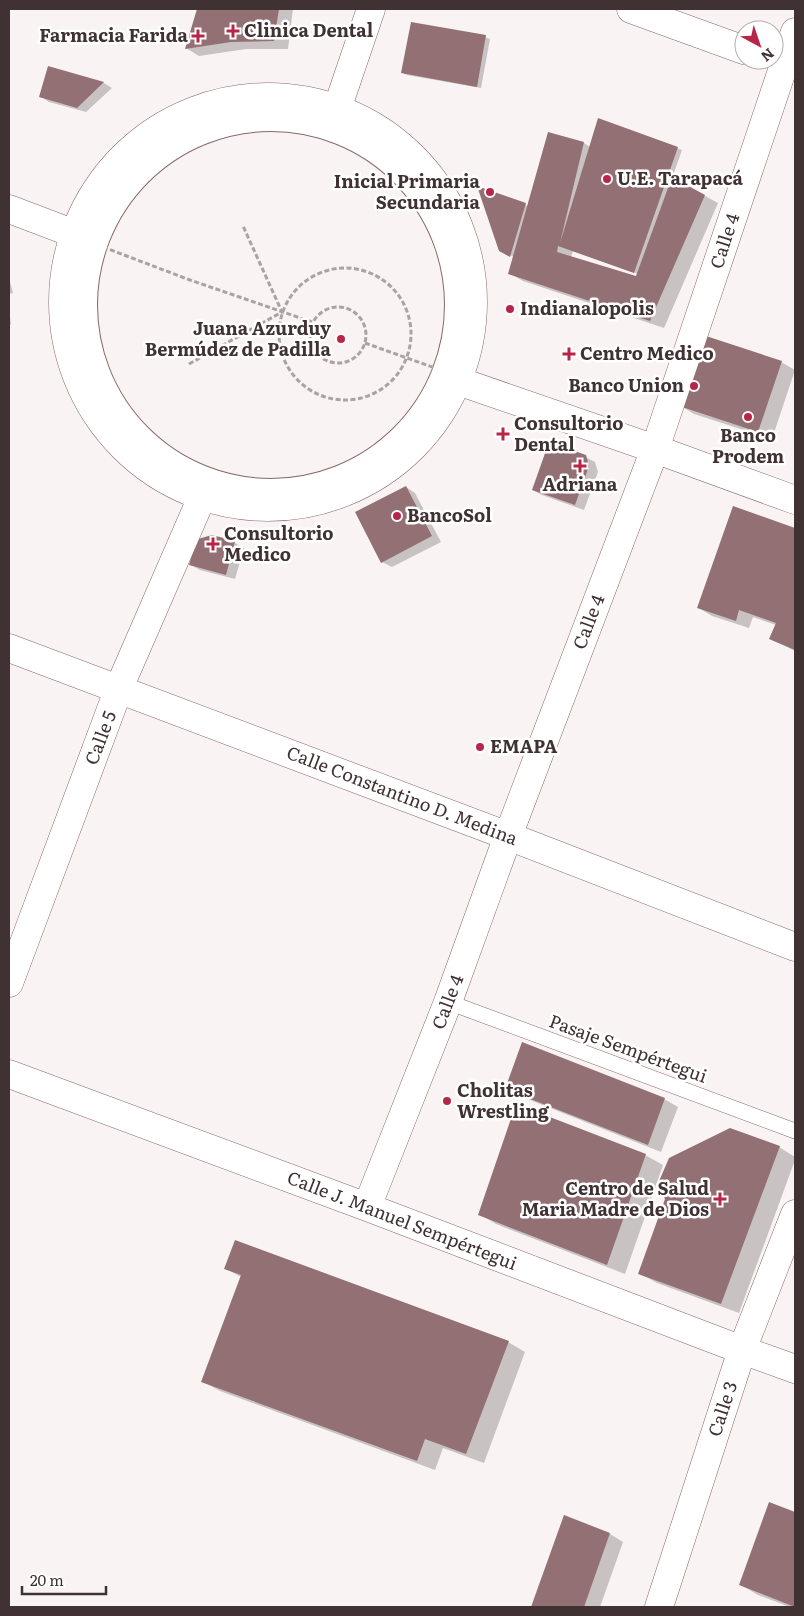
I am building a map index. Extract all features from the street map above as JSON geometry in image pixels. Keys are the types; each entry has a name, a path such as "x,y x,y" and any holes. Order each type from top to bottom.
{"street":[{"path":"337,108 371,9"},
{"path":"631,9 734,46"},
{"name":"Calle 4","path":"784,61 795,32"},
{"name":"Calle 4","path":"367,1207 448,1002 508,836 655,449 781,70"},
{"path":"258,97 298,99 337,108 372,125 404,147 430,175 450,205 464,239 472,274 474,310 469,346 448,375 440,415 415,445 386,470 352,489 316,502 278,507 240,505 202,497 169,482 139,463 113,437 92,408 76,376 66,341 63,305 66,269 75,234 93,198 116,165 146,138 181,117 218,104 258,97"},
{"path":"259,118 292,120 325,127 356,140 384,159 409,182 429,209 444,240 454,272 457,306 454,340 442,377 428,406 408,433 383,454 355,471 324,482 258,489 221,483 187,472 158,453 133,430 108,398 93,367 85,331 83,298 97,253 103,228 122,199 142,173 166,151 195,135 226,124 259,118"},
{"path":"9,210 75,234"},
{"path":"448,375 795,500"},
{"name":"Calle 5","path":"9,983 119,688 202,497"},
{"name":"Calle Constantino D. Medina","path":"9,648 119,688 795,947"},
{"name":"Calle J. Manuel Sempértegui","path":"9,1074 795,1369"},
{"name":"Calle 3","path":"659,1607 742,1350 795,1214"}],"lane":[{"name":"Pasaje Sempértegui","path":"448,1002 795,1131"}],"path":[{"path":"259,125 292,126 323,133 353,146 381,164 405,186 428,220 438,242 447,274 450,306 447,338 448,375 422,403 403,429 379,449 352,466 322,476 290,482 257,483 222,477 190,466 162,448 138,426 113,394 99,364 91,330 90,299 97,253 127,203 146,178 170,157 197,141 228,130 259,125"},
{"path":"243,226 282,312"},
{"path":"97,253 312,322"},
{"path":"345,267 374,275 396,293 410,318 412,337 409,359 400,372 384,386 366,396 344,399 329,398 315,393 301,384 289,372 282,360 279,345 279,325 284,305 296,288 310,277 327,269 345,267"},
{"path":"330,307 347,308 360,318 364,326 365,343 362,350 356,356 341,363 325,359 318,354 310,339 312,322 323,310 330,307"},
{"path":"189,364 282,312"},
{"path":"365,343 448,375"}],"building":[{"path":"197,9 279,9 274,41 231,42 185,49"},
{"path":"411,22 486,35 477,87 401,73"},
{"path":"48,66 104,82 77,108 39,97"},
{"path":"598,118 678,147 634,273 558,246 557,252 636,276 672,177 705,195 650,321 508,274 548,132 584,142 560,243"},
{"path":"477,186 526,203 510,257 499,251"},
{"path":"703,335 782,361 758,432 679,406"},
{"path":"549,442 586,455 589,466 575,505 532,490"},
{"path":"406,486 432,536 381,563 355,512"},
{"path":"733,506 795,528 795,650 769,639 776,623 739,610 736,621 697,608"},
{"path":"212,535 235,541 226,575 189,565 198,539"},
{"path":"522,1042 665,1098 648,1145 505,1089"},
{"path":"516,1104 646,1154 607,1265 478,1215"},
{"path":"730,1128 780,1146 721,1304 638,1274 665,1199 657,1186 669,1158"},
{"path":"235,1240 509,1341 466,1454 425,1439 417,1461 201,1382 241,1275 224,1269"},
{"path":"769,1502 795,1512 795,1607 739,1585"},
{"path":"564,1515 610,1533 584,1607 531,1607"}],"place":[{"name":"Clinica Dental","path":"233,31"},
{"name":"Farmacia Farida","path":"198,36"},
{"name":"U.E. Tarapacá","path":"607,179"},
{"name":"Inicial Primaria Secundaria","path":"490,192"},
{"name":"Indianalopolis","path":"510,309"},
{"name":"Juana Azurduy Bermúdez de Padilla","path":"341,339"},
{"name":"Centro Medico","path":"569,354"},
{"name":"Banco Union","path":"694,386"},
{"name":"Banco Prodem","path":"748,417"},
{"name":"Consultorio Dental","path":"503,434"},
{"name":"Adriana","path":"580,466"},
{"name":"BancoSol","path":"397,516"},
{"name":"Consultorio Medico","path":"213,544"},
{"name":"EMAPA","path":"480,747"},
{"name":"Cholitas Wrestling","path":"447,1101"},
{"name":"Centro de Salud Maria Madre de Dios","path":"720,1199"}]}
